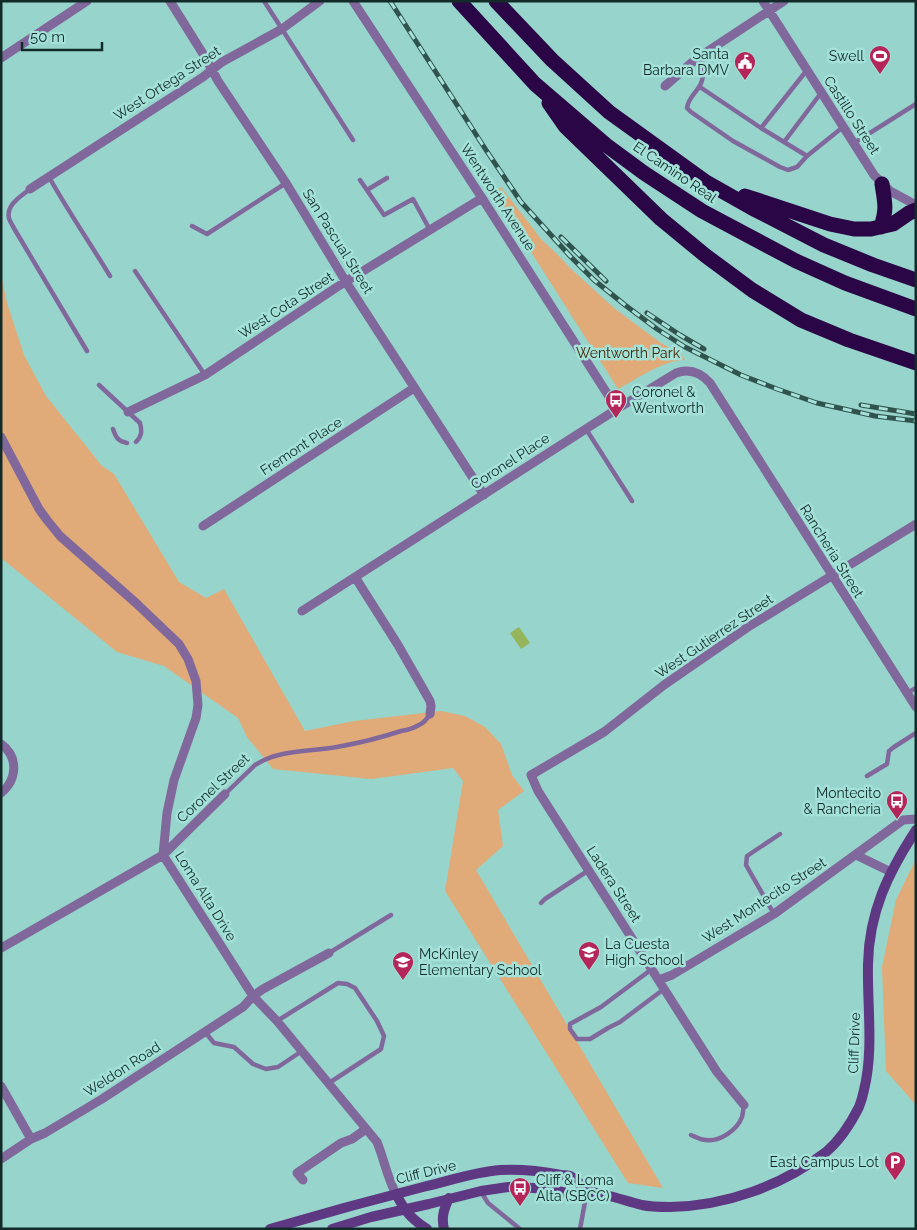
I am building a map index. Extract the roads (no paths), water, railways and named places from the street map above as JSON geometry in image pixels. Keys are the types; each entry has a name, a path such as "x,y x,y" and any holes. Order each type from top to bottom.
{"highway":[{"name":"El Camino Real","path":"459,1 535,84 606,145 644,173 702,211 820,272 869,293 916,309"},
{"name":"El Camino Real","path":"496,1 552,60 609,112 706,182 824,245 916,280"},
{"path":"535,84 565,126 640,200 706,256 752,290 801,320 849,340 916,363"},
{"path":"706,182 793,213 854,229 871,229 893,224 916,210"},
{"path":"881,227 886,213 882,184"}],"main road":[{"name":"Cliff Drive","path":"270,1229 396,1194 474,1174 500,1170 570,1176 588,1190 644,1205 659,1207 684,1206 742,1195 776,1182 804,1167 828,1150 848,1127 860,1105 867,1078 869,1050 868,963 870,938 876,907 891,872 916,830"},
{"name":"Cliff Drive","path":"332,1229 371,1217 481,1191 508,1187 553,1190 570,1194 588,1190"},
{"name":"Loma Alta Drive","path":"396,1194 404,1210 412,1219 427,1229"},
{"path":"444,1229 442,1219 444,1208 450,1198"}],"street":[{"path":"1,58 87,1"},
{"name":"San Pascual Street","path":"170,1 218,81 286,183 346,282 484,495"},
{"name":"West Ortega Street","path":"30,189 226,60 282,29 320,1"},
{"name":"Wentworth Avenue","path":"353,1 617,409"},
{"name":"Castillo Street","path":"763,1 874,174 890,191 916,205"},
{"path":"666,86 696,59 784,1"},
{"name":"West Cota Street","path":"128,412 205,376 346,282 482,198"},
{"name":"Coronel Place","path":"302,611 676,373 687,371 702,375 726,409"},
{"name":"Fremont Place","path":"203,526 414,388"},
{"name":"Rancheria Street","path":"726,409 916,707"},
{"name":"Loma Alta Drive","path":"1,437 46,520 60,536 129,596 179,644 188,659 193,670 198,693 198,705 196,718 174,780 167,813 163,855 253,996 277,1021 377,1142 389,1181 396,1194"},
{"name":"West Gutierrez Street","path":"531,776 604,732 679,674 748,628 916,524"},
{"name":"Coronel Street","path":"355,577 398,645 430,701 430,714"},
{"path":"1,744 12,756 14,768 12,780 1,793"},
{"name":"Ladera Street","path":"531,776 538,791 717,1072 744,1105"},
{"name":"Coronel Street","path":"1,948 163,855 225,794"},
{"name":"West Montecito Street","path":"659,980 672,975 774,914 903,820 916,819"},
{"path":"856,855 891,872"},
{"name":"Weldon Road","path":"1,1159 102,1099 243,1007 253,996 329,953"},
{"path":"1,1086 32,1139"},
{"path":"303,1180 298,1173 341,1143 352,1139 366,1129"}],"lane":[{"path":"264,1 353,140"},
{"path":"702,55 704,77 688,102 687,108 733,141 780,167 788,170 797,167 807,156 843,127"},
{"path":"761,128 807,70"},
{"path":"700,86 761,128 807,156"},
{"path":"784,142 821,93"},
{"path":"853,143 916,104"},
{"path":"50,177 110,276"},
{"path":"367,190 387,178"},
{"path":"360,180 384,215 413,199 430,230"},
{"path":"192,226 207,234 286,183"},
{"path":"30,189 14,202 9,212 9,219 86,350"},
{"path":"135,272 205,376"},
{"path":"99,385 140,423 142,430 140,438 136,442"},
{"path":"586,429 632,501"},
{"path":"113,430 115,437 120,442 127,443"},
{"path":"907,693 916,688"},
{"name":"Coronel Street","path":"225,794 261,761 294,751 336,747 391,734 418,726 430,714"},
{"path":"867,776 887,764 890,751 916,732"},
{"path":"774,914 745,861 747,856 780,834"},
{"path":"541,903 589,870"},
{"path":"329,953 391,915"},
{"path":"652,969 601,1007 570,1024 570,1030 577,1039 590,1039 620,1022 664,988"},
{"path":"277,1021 338,983 347,984 355,988 377,1021 384,1036 381,1049 329,1083"},
{"path":"205,1032 214,1042 234,1047 253,1064 266,1069 278,1067 302,1051"},
{"path":"691,1135 706,1140 717,1140 732,1131 738,1124 742,1117 744,1105"},
{"path":"580,1229 588,1190"},
{"path":"481,1191 488,1203 520,1229"}],"railway":[{"path":"390,1 521,202 594,280 625,305 685,347 741,375 817,403 875,416 916,421"},
{"path":"561,237 606,281"},
{"path":"647,313 704,349"},
{"path":"861,405 916,414"}],"place":[{"name":"Swell","path":"880,75"},
{"name":"Santa Barbara DMV","path":"745,81"},
{"name":"Coronel & Wentworth","path":"616,419"},
{"name":"Montecito & Rancheria","path":"897,820"},
{"name":"La Cuesta High School","path":"589,971"},
{"name":"McKinley Elementary School","path":"403,981"},
{"name":"East Campus Lot","path":"895,1181"},
{"name":"Cliff & Loma Alta (SBCC)","path":"520,1207"}],"park label":[{"name":"Wentworth Park","path":"628,353"}]}
